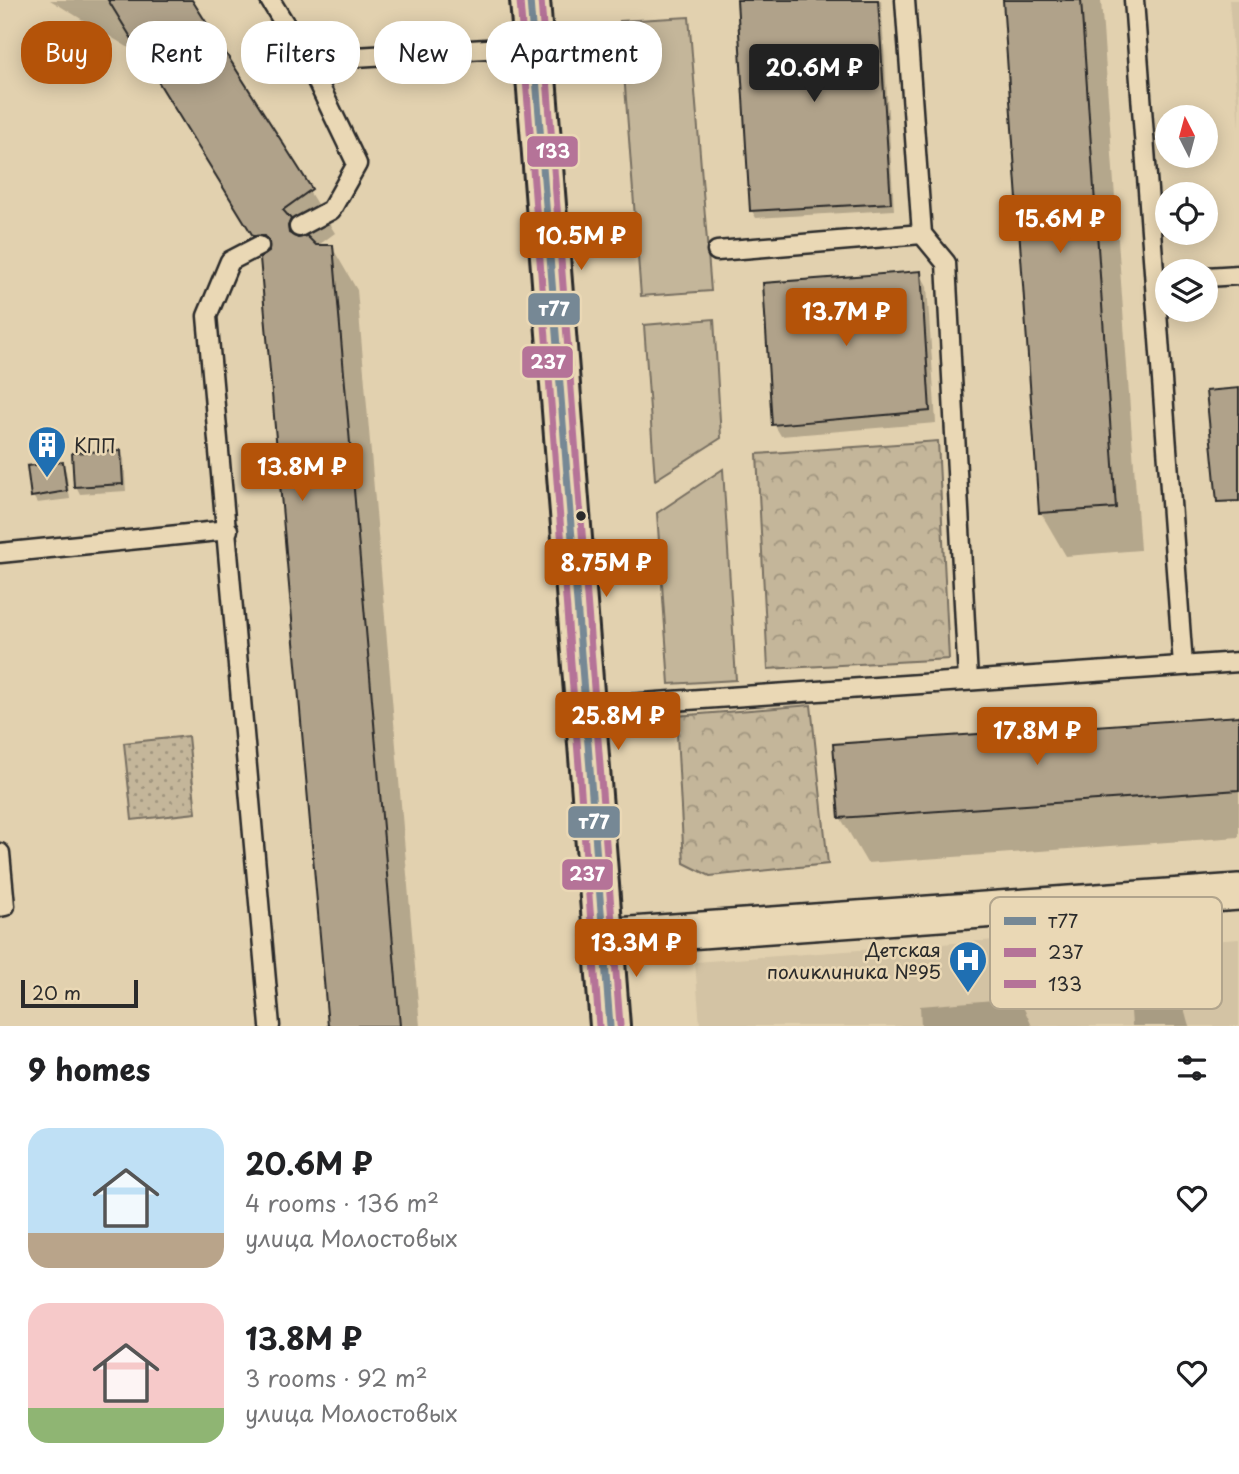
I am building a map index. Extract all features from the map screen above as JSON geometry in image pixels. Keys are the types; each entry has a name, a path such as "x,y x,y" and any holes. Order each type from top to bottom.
{"street":[{"path":"530,0 532,21"},
{"path":"537,84 610,1026"},
{"path":"1168,897 1239,892"},
{"path":"603,937 990,910"}],"lane":[{"path":"271,0 284,21"},
{"path":"905,0 922,234 946,263 968,680"},
{"path":"1134,0 1159,259"},
{"path":"360,57 486,49"},
{"path":"299,227 331,210 357,164 319,84"},
{"path":"717,251 922,234"},
{"path":"259,246 230,261 207,316 270,1026"},
{"path":"1218,277 1239,275"},
{"path":"1163,322 1183,666"},
{"path":"0,553 228,530"},
{"path":"585,707 1239,662"},
{"path":"0,853 5,906 0,906"}],"shaded area":[{"path":"1229,0 1239,0 1239,128"},
{"name":"Детская поликлиника №95","path":"1239,939 1239,1026 700,1026 695,962 990,940 990,1009 1222,1009 1222,940"}],"green space":[{"path":"689,17 711,291 641,296 625,84 662,84 662,21 620,21"},
{"path":"714,319 721,438 655,480 644,325"},
{"path":"938,441 949,659 768,669 757,454"},
{"path":"723,469 736,680 669,684 657,513"},
{"path":"811,705 828,864 710,876 684,863 676,716"},
{"path":"188,736 196,813 132,820 124,743"}],"building":[{"path":"108,0 192,0 205,21 126,21 126,29"},
{"path":"737,0 878,0 891,203 750,211"},
{"path":"1003,0 1081,0 1116,508 1039,513"},
{"path":"227,55 241,77 241,84 245,84 312,189 283,210 291,219 289,233 298,238 307,236 316,245 333,245 400,1026 328,1026 260,258 269,252 269,241 265,236 253,236 160,84 227,84"},
{"path":"921,271 930,411 772,425 763,283"},
{"path":"1239,388 1239,501 1217,502 1206,391"},
{"path":"121,450 123,484 74,487 72,453"},
{"name":"КПП","path":"63,462 67,491 31,497 27,466"},
{"path":"1239,716 1239,790 839,818 833,744"}],"transit line":[{"name":"т77","path":"530,0 610,1026"},
{"name":"133","path":"541,0 620,1025"},
{"name":"237","path":"520,1 599,1026"}],"place":[{"name":"КПП","path":"47,479"},
{"name":"Детская поликлиника №95","path":"968,994"}]}
